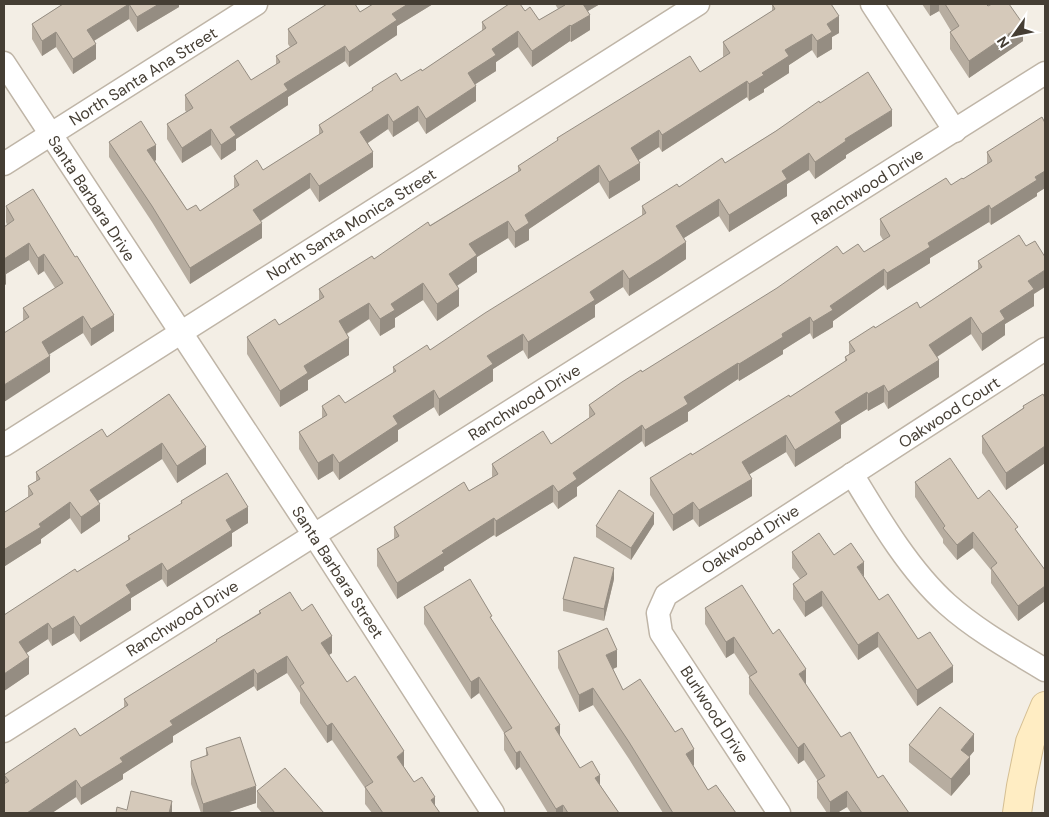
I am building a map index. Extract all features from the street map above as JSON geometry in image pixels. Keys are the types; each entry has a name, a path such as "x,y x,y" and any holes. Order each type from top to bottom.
{"street":[{"name":"North Santa Ana Street","path":"4,164 256,4"},
{"name":"North Santa Monica Street","path":"4,445 698,4"},
{"path":"872,4 955,131"},
{"name":"Santa Barbara Drive","path":"4,63 180,333"},
{"name":"Ranchwood Drive","path":"4,731 1045,73"},
{"name":"Santa Barbara Street","path":"180,333 314,535 493,813"},
{"name":"Oakwood Court","path":"852,474 1045,349"},
{"path":"852,474 883,525 919,574 946,603 989,634 1045,670"},
{"name":"Oakwood Drive","path":"658,613 666,595 684,582 852,474"},
{"name":"Burlwood Drive","path":"658,613 661,633 779,813"},
{"path":"1017,813 1030,742 1045,706"}],"building":[{"path":"63,4 129,4 87,30 96,44 73,59 56,32 42,41 32,24"},
{"path":"129,4 159,4 137,17"},
{"path":"327,4 355,4 360,12 373,4 408,4 392,14 397,20 349,52 345,46 284,84 288,90 230,127 236,135 221,145 211,129 182,148 167,124 193,108 185,95 238,60 251,80 280,62 276,56 297,43 288,29"},
{"path":"509,4 520,4 525,11 530,7 539,20 564,4 583,4 590,15 570,25 532,51 518,31 492,49 496,55 468,73 476,86 426,119 418,106 393,122 388,114 360,132 373,152 319,186 310,173 253,210 262,223 190,268 152,206 109,142 141,121 156,145 147,150 187,210 196,205 200,211 239,185 234,176 257,160 263,170 323,132 319,125 373,90 372,88 396,73 401,81 421,69 422,71 486,28 482,22"},
{"path":"772,4 831,4 839,16 827,24 832,32 817,41 812,34 785,50 789,56 762,73 764,75 749,84 747,81 662,135 659,130 631,148 640,163 609,182 599,165 525,215 529,223 515,232 508,221 469,244 477,255 449,274 459,289 437,304 423,283 391,304 395,310 380,319 369,303 339,321 349,338 304,366 308,373 280,391 247,337 275,319 279,325 324,297 319,289 372,256 374,259 428,222 430,226 521,170 518,166 558,140 557,138 690,56 700,72 730,53 723,42 775,9"},
{"path":"945,4 986,4 988,6 992,4 1009,4 1023,24 969,61 950,32 959,26"},
{"path":"868,72 892,110 845,139 846,141 815,162 809,153 782,171 787,179 729,215 719,199 676,226 686,242 659,260 629,279 623,270 590,292 595,300 528,342 523,334 487,356 493,364 439,399 434,390 393,416 398,424 339,463 333,454 318,463 299,432 327,415 322,406 339,395 345,403 396,371 393,367 427,345 430,350 485,313 646,213 642,206 677,184 679,187 722,158 725,163 819,101 820,103"},
{"path":"1042,117 1045,123 1045,171 1035,177 1037,180 991,209 989,205 928,243 930,247 887,273 884,269 830,306 833,310 813,322 810,317 782,334 783,337 684,397 688,404 645,430 642,425 573,473 577,479 558,492 553,485 496,521 494,518 442,551 444,553 397,583 377,549 399,536 394,527 464,482 469,491 498,474 492,464 543,431 551,444 595,414 589,405 622,382 641,370 642,372 777,288 837,246 843,254 858,244 864,252 890,236 880,219 946,178 951,185 992,161 987,152"},
{"path":"33,189 114,315 91,329 83,316 42,342 50,356 4,385 4,333 29,317 23,308 63,283 44,254 38,258 29,243 4,259 4,227 14,220 6,206"},
{"path":"1019,235 1026,246 1035,241 1045,257 1045,270 1028,281 1034,289 1000,311 1005,319 982,334 971,317 929,345 939,360 888,392 884,385 868,394 867,392 835,412 841,421 795,450 786,435 742,462 752,479 699,510 693,502 673,515 650,478 691,453 692,455 789,395 790,397 847,360 845,357 855,351 849,342 917,302 920,308 982,267 978,261"},
{"path":"169,394 206,447 177,466 162,443 90,490 100,504 81,517 70,502 39,524 41,527 5,549 4,510 5,512 33,494 28,486 40,479 36,472 102,429 107,437"},
{"path":"1043,394 1045,398 1045,446 1006,473 982,436"},
{"path":"950,458 978,499 989,490 1018,527 1015,529 1045,570 1045,586 1018,606 991,568 997,563 973,532 957,545 943,528 945,526 915,482"},
{"path":"227,473 248,507 226,520 232,530 167,571 162,563 126,585 131,593 80,626 74,616 52,629 48,623 19,642 29,657 4,674 4,615 75,569 77,572 130,539 128,536"},
{"path":"619,490 654,513 631,548 596,526"},
{"path":"819,533 834,555 851,543 864,562 857,567 879,600 888,594 918,639 930,632 953,666 917,690 878,632 858,645 822,591 805,602 793,584 807,574 792,552"},
{"path":"574,557 614,568 604,609 563,599"},
{"path":"470,579 492,616 490,617 560,725 555,728 580,768 592,761 600,775 595,778 619,813 568,813 563,805 556,809 520,751 516,753 504,733 512,728 479,677 471,682 424,607"},
{"path":"742,585 773,634 779,629 806,669 799,674 841,737 850,732 878,778 883,775 909,813 862,813 847,791 830,802 817,781 825,776 804,743 798,748 749,677 757,672 734,637 726,642 705,608"},
{"path":"290,592 302,611 312,604 332,636 321,643 347,682 355,676 404,751 397,757 414,782 422,777 435,797 431,800 440,813 383,813 365,787 373,782 332,723 327,726 300,686 304,683 287,656 257,674 254,669 170,721 173,725 120,758 123,762 81,788 76,780 27,813 4,813 4,784 9,781 4,775 75,728 80,736 128,705 124,699 261,613 259,611"},
{"path":"607,628 617,650 606,655 623,690 640,679 675,732 682,728 694,749 686,754 708,790 716,785 736,813 673,813 593,688 579,695 558,651"},
{"path":"940,707 974,734 961,750 970,757 951,779 909,745"},
{"path":"240,737 256,786 203,804 191,767 191,761 208,755 206,748"},
{"path":"285,768 324,813 275,813 257,791"},
{"path":"131,791 172,801 169,813 116,813 117,807 127,810"}]}
